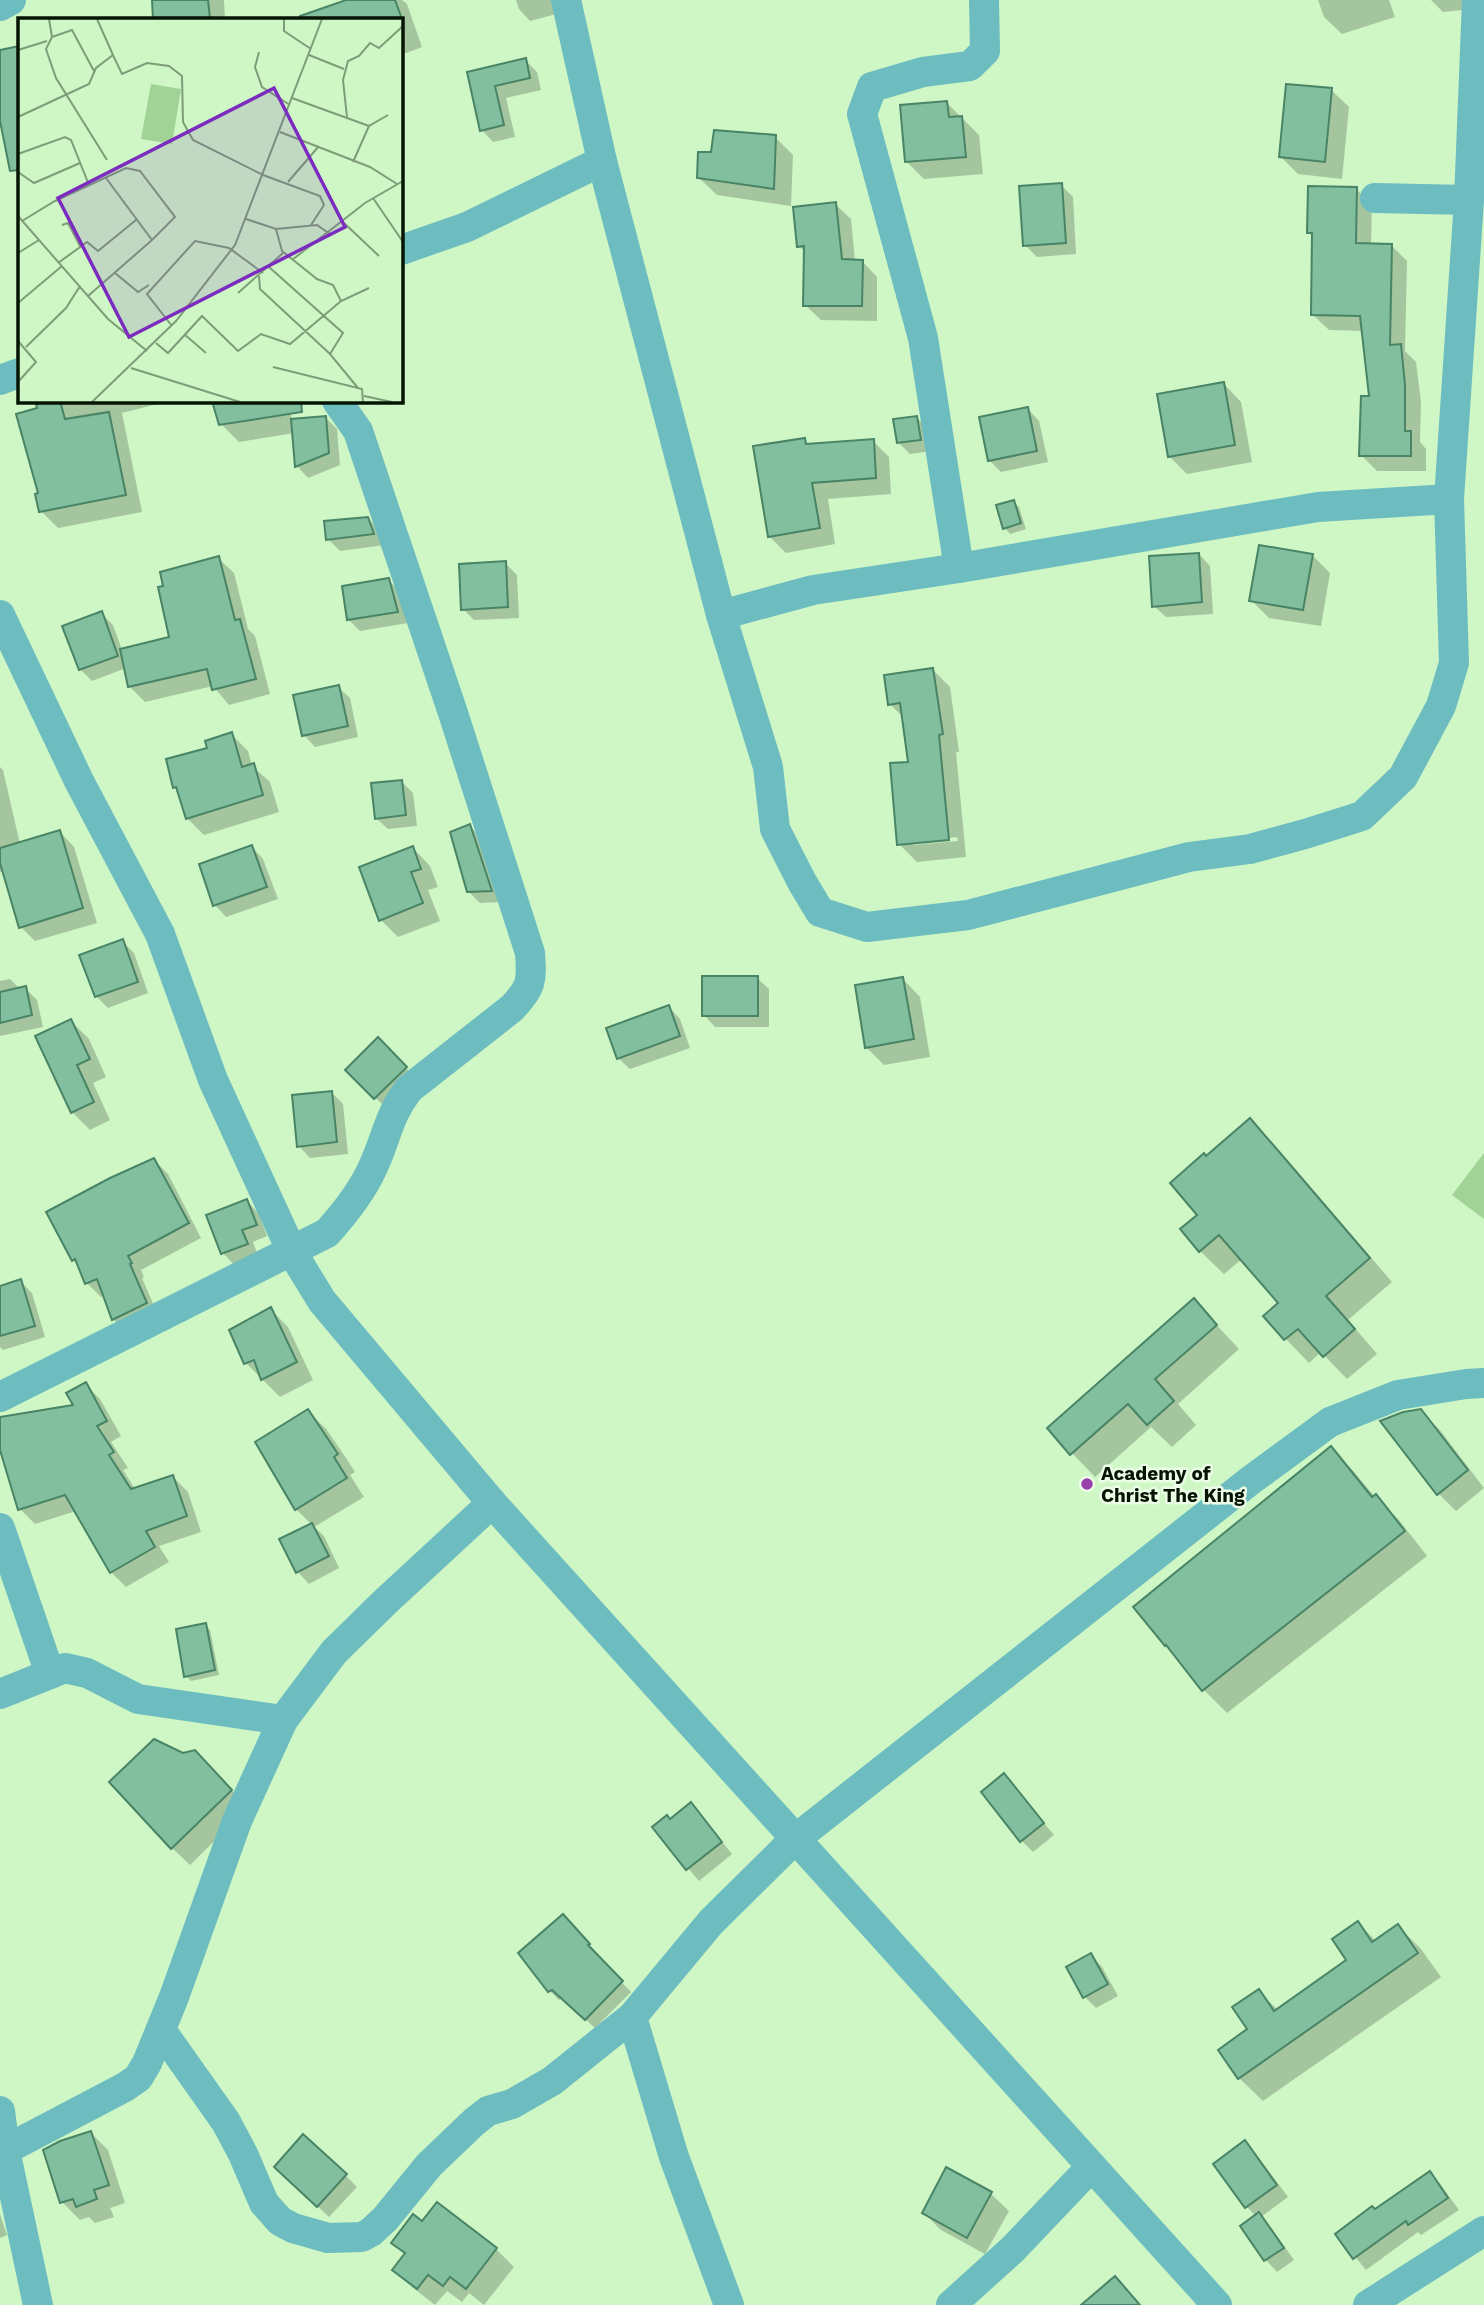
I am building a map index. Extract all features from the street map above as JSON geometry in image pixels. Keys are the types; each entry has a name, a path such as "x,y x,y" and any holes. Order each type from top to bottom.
{"street":[{"path":"0,6 11,0"},
{"path":"566,0 602,161 721,615 768,767 775,829 820,912 867,927 968,915 1189,857 1250,849 1362,816 1403,777 1441,706 1454,663 1449,499 1473,322 1469,200 1477,0"},
{"path":"959,568 923,338 862,114 872,87 923,72 970,66 985,51 984,0"},
{"path":"402,250 467,227 602,161"},
{"path":"1375,198 1469,200"},
{"path":"0,380 18,373"},
{"path":"338,402 358,431"},
{"path":"0,1397 327,1233 350,1207 373,1167 397,1105 410,1089 512,1008 525,994 532,977 530,953 358,431 354,402"},
{"path":"721,615 813,590 1318,507 1449,499"},
{"path":"0,615 79,782 159,934 213,1080 292,1252 321,1301 492,1503 1217,2305"},
{"path":"160,2030 226,2122 264,2203 280,2221 293,2228 328,2238 362,2237 385,2219 429,2165 488,2111 512,2104 552,2081 632,2017 711,1922 794,1840 1240,1488 1330,1422 1398,1395 1484,1383"},
{"path":"5,2150 138,2078 160,2030 237,1821 283,1720 334,1652 492,1503"},
{"path":"0,1528 50,1674"},
{"path":"0,1694 65,1668 87,1673 138,1699 283,1720"},
{"path":"632,2017 674,2157 729,2305"},
{"path":"0,2110 5,2150 38,2305"},
{"path":"951,2305 1013,2249 1091,2167"},
{"path":"1368,2305 1484,2231"}],"green space":[{"path":"1484,1153 1484,1219 1452,1195"}],"building":[{"path":"152,0 208,0 210,18 153,18"},
{"path":"346,0 395,0 402,18 300,18"},
{"path":"18,46 18,170 10,171 0,121 0,50"},
{"path":"526,58 530,78 495,86 504,125 480,131 467,72"},
{"path":"1286,84 1332,88 1325,162 1279,157"},
{"path":"947,101 949,117 962,116 966,157 905,162 900,105"},
{"path":"714,130 776,135 774,189 697,178 698,152 711,152"},
{"path":"1062,183 1066,243 1023,246 1019,186"},
{"path":"1308,186 1357,187 1356,243 1392,244 1390,345 1401,344 1405,385 1405,431 1411,431 1411,456 1359,456 1361,396 1369,396 1360,316 1311,315 1312,233 1307,233"},
{"path":"836,202 842,259 863,260 862,306 803,306 804,246 797,247 793,207"},
{"path":"1224,382 1235,445 1168,457 1157,394"},
{"path":"60,402 65,419 109,412 126,495 39,512 35,494 38,493 16,414 37,408 36,404"},
{"path":"212,402 301,402 302,412 219,425"},
{"path":"1028,407 1037,451 988,461 979,417"},
{"path":"326,416 329,453 295,467 291,419"},
{"path":"917,416 921,440 897,443 893,419"},
{"path":"805,438 806,444 874,439 876,478 812,483 820,528 768,537 753,446"},
{"path":"1014,500 1021,523 1003,529 996,505"},
{"path":"368,517 374,534 326,540 324,521"},
{"path":"1259,545 1313,554 1303,610 1249,601"},
{"path":"1199,553 1202,602 1152,607 1149,556"},
{"path":"219,556 235,620 240,619 256,679 212,690 207,669 128,687 120,649 169,637 158,587 163,586 160,572"},
{"path":"506,561 508,607 461,610 459,564"},
{"path":"389,578 398,612 347,620 342,586"},
{"path":"102,611 118,656 79,670 62,626"},
{"path":"933,668 943,734 939,735 949,840 897,845 890,763 908,762 900,703 888,705 884,675"},
{"path":"339,685 348,726 302,736 293,695"},
{"path":"232,732 242,767 254,763 263,795 186,819 176,787 173,788 166,759 207,748 205,741"},
{"path":"402,780 406,815 375,819 371,783"},
{"path":"470,824 492,891 467,892 450,832"},
{"path":"60,830 83,908 19,928 0,863 0,848"},
{"path":"252,845 267,887 213,906 199,864"},
{"path":"413,846 421,869 411,872 423,903 379,921 359,867"},
{"path":"123,939 138,982 95,997 79,955"},
{"path":"702,976 758,976 758,1016 702,1016"},
{"path":"903,977 914,1039 865,1048 855,985"},
{"path":"26,986 32,1015 0,1023 0,992"},
{"path":"669,1005 680,1036 617,1059 606,1028"},
{"path":"71,1019 90,1059 77,1065 94,1102 71,1113 35,1036"},
{"path":"378,1037 407,1067 374,1099 345,1070"},
{"path":"332,1091 337,1142 297,1147 292,1095"},
{"path":"1250,1118 1370,1258 1326,1296 1355,1329 1323,1357 1298,1329 1284,1340 1263,1316 1278,1303 1219,1235 1199,1252 1180,1229 1197,1215 1170,1183"},
{"path":"154,1158 189,1223 128,1256 147,1303 112,1320 97,1279 85,1284 75,1259 72,1261 46,1212"},
{"path":"247,1199 257,1225 242,1230 248,1244 221,1254 206,1215"},
{"path":"21,1279 35,1326 0,1336 0,1286"},
{"path":"1194,1298 1217,1325 1155,1379 1174,1401 1147,1425 1128,1404 1070,1455 1047,1428"},
{"path":"271,1307 297,1362 261,1380 254,1360 244,1364 229,1330"},
{"path":"86,1382 107,1421 97,1426 114,1452 109,1455 131,1489 173,1475 187,1516 146,1531 155,1547 110,1573 65,1495 18,1510 0,1450 0,1417 73,1405 66,1393"},
{"path":"308,1409 338,1454 334,1457 347,1478 295,1510 255,1442"},
{"path":"1421,1409 1468,1470 1437,1495 1380,1421 1403,1412"},
{"path":"1331,1446 1372,1497 1376,1494 1405,1531 1202,1691 1133,1607"},
{"path":"312,1523 329,1556 296,1573 279,1539"},
{"path":"206,1623 215,1670 184,1677 176,1629"},
{"path":"154,1739 183,1753 195,1750 232,1790 171,1849 109,1782"},
{"path":"1004,1773 1044,1823 1020,1842 981,1792"},
{"path":"691,1802 722,1842 686,1870 652,1827 667,1815 670,1819"},
{"path":"563,1914 623,1981 585,2020 552,1990 548,1992 518,1953"},
{"path":"1358,1921 1372,1942 1398,1924 1418,1953 1238,2079 1218,2050 1247,2029 1232,2007 1259,1989 1274,2011 1346,1960 1332,1939"},
{"path":"1091,1953 1108,1984 1083,1998 1066,1967"},
{"path":"91,2131 109,2185 94,2190 97,2199 76,2207 73,2199 60,2203 43,2150 60,2141"},
{"path":"303,2134 347,2174 317,2207 274,2167"},
{"path":"1245,2140 1277,2185 1245,2208 1213,2164"},
{"path":"946,2167 992,2192 967,2238 922,2213"},
{"path":"1430,2171 1448,2198 1408,2225 1406,2221 1353,2259 1335,2234 1372,2206 1375,2209"},
{"path":"437,2202 497,2248 466,2289 450,2277 443,2286 428,2275 417,2289 392,2270 405,2253 391,2243 413,2214 422,2221"},
{"path":"1259,2212 1284,2248 1264,2261 1240,2226"},
{"path":"1115,2276 1140,2305 1081,2305"}],"place":[{"name":"Academy of Christ The King","path":"1087,1484"}]}
